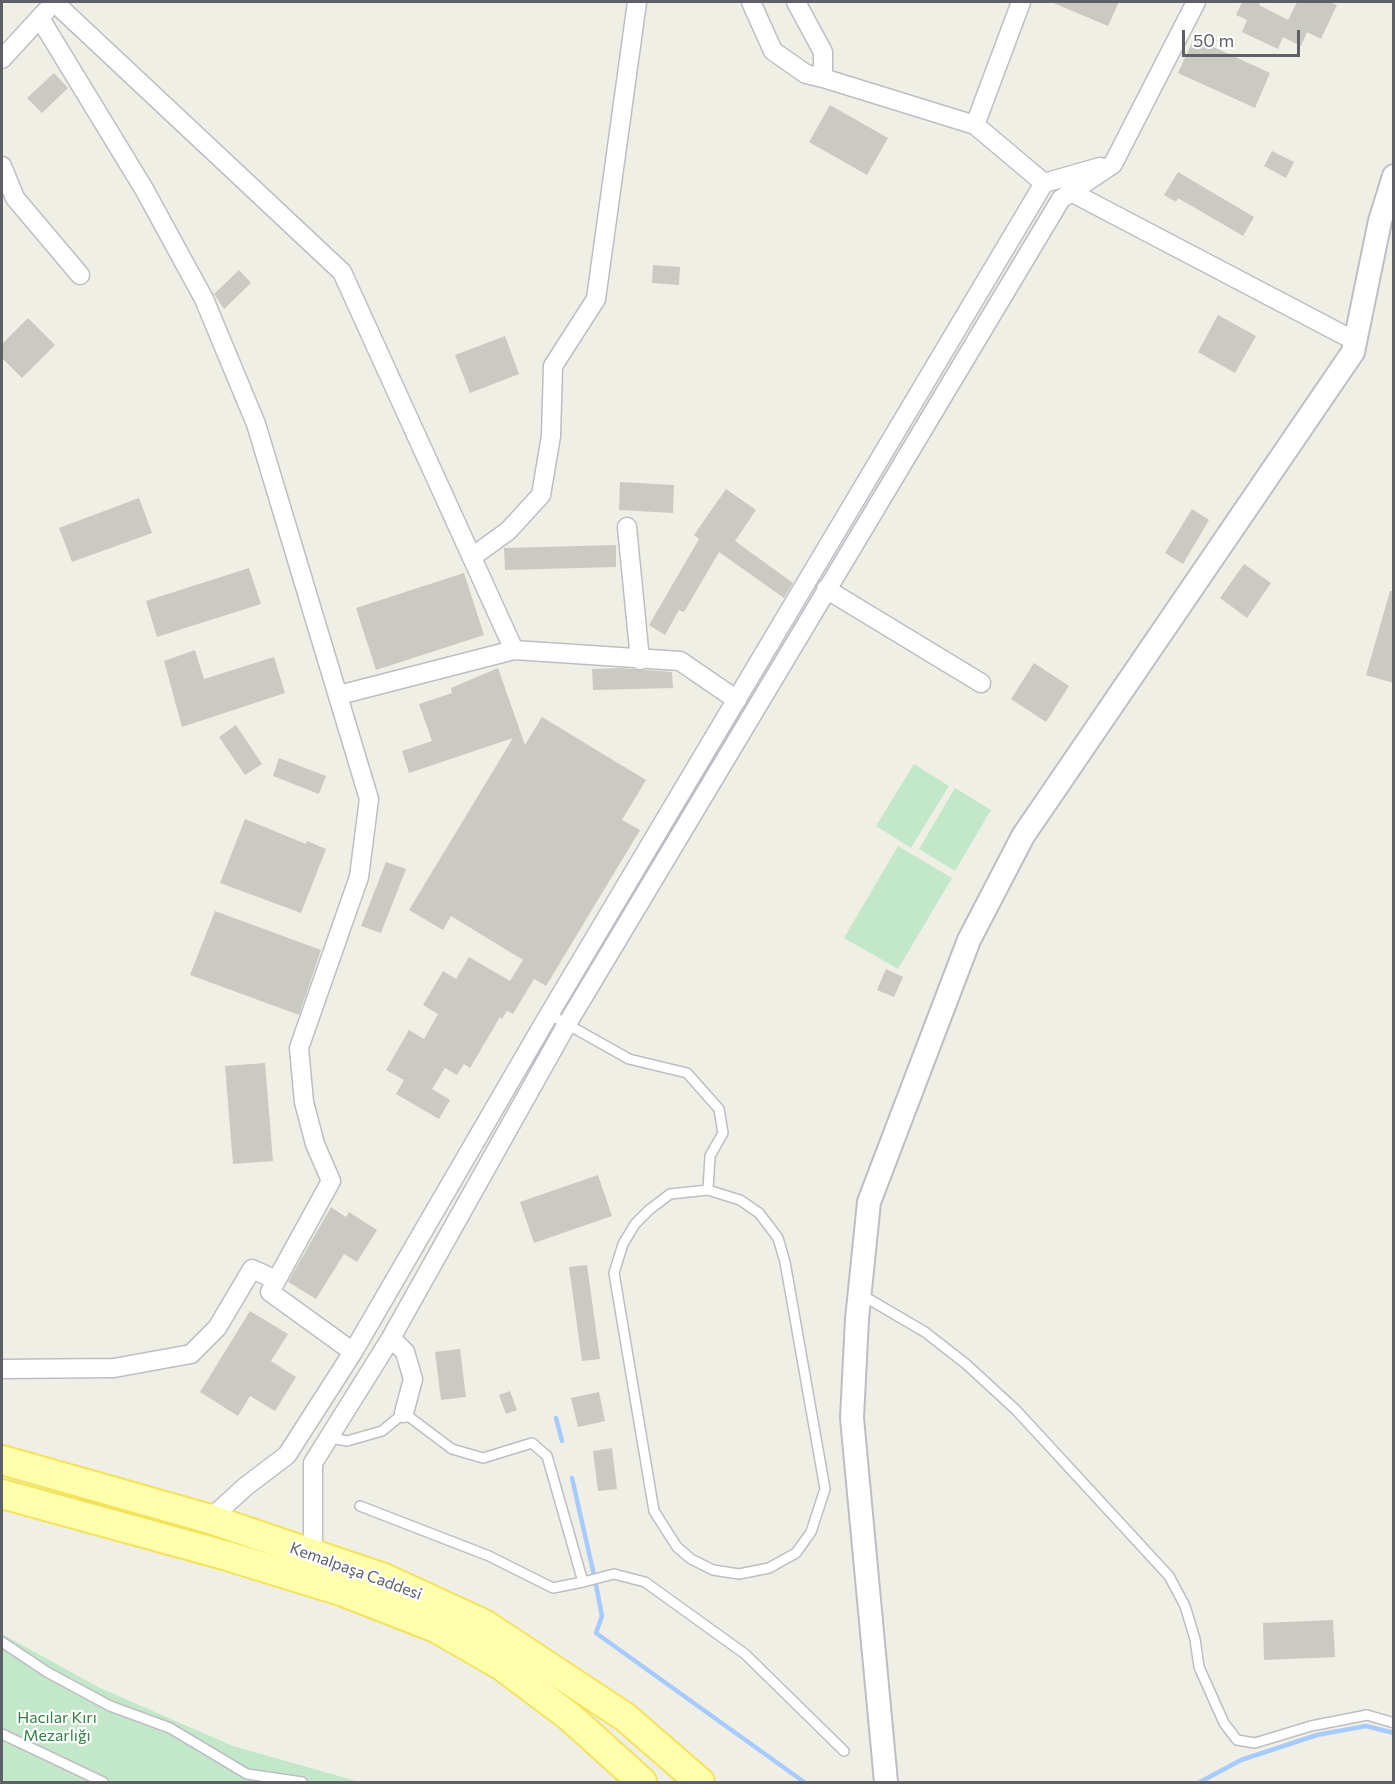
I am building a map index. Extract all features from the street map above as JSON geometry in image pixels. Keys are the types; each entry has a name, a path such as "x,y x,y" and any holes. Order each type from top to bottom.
{"main road":[{"name":"Kemalpaşa Caddesi","path":"2,1460 210,1520 384,1578 484,1624 625,1717 700,1782"},
{"name":"Kemalpaşa Caddesi","path":"2,1494 224,1555 341,1591 436,1628 502,1666 570,1717 642,1782"}],"street":[{"path":"2,59 41,20 53,2 342,272 514,650"},
{"path":"472,557 508,531 541,495 551,436 553,366 596,299 638,2"},
{"path":"751,2 773,51 806,74 975,125 1044,183"},
{"path":"796,2 823,52 823,78"},
{"path":"975,125 1022,2"},
{"path":"313,1555 313,1463 331,1438 391,1338 567,1024 1061,199 1113,164 1196,2"},
{"path":"41,20 144,189 204,299 256,424 369,799 359,877 300,1048 304,1102 315,1144 331,1181 270,1292 353,1352"},
{"path":"210,1520 245,1486 288,1455 353,1352 549,1014 1044,183 1113,164"},
{"path":"2,165 15,198 80,275"},
{"path":"886,1782 852,1418 869,1202 969,940 1023,836 1353,352 1380,221 1394,176"},
{"path":"1071,192 1355,341"},
{"path":"627,527 640,660"},
{"path":"826,589 981,683"},
{"path":"339,695 514,650 680,661 736,700"},
{"path":"2,1369 114,1368 191,1354 217,1328 252,1269 276,1280"},
{"path":"391,1338 405,1352 413,1379 404,1413"}],"lane":[{"path":"549,1014 629,1059 687,1072 719,1109 723,1133 710,1156 708,1190"},
{"path":"708,1190 740,1200 750,1206 759,1213 778,1238 785,1262 825,1489 812,1532 796,1553 770,1568 739,1574 713,1570 690,1559 670,1538 654,1511 614,1273 623,1244 635,1224 649,1210 670,1194 708,1190"},
{"path":"860,1294 925,1332 966,1364 1016,1410 1169,1576 1185,1606 1195,1639 1199,1667 1224,1722 1237,1740 1255,1743 1311,1726 1367,1715 1394,1723"},
{"path":"331,1438 347,1441 382,1431 404,1413 452,1449 483,1458 532,1443 547,1456 584,1582"},
{"path":"360,1506 489,1556 553,1588 614,1574 645,1582 745,1654 844,1751"},
{"path":"2,1642 47,1672 99,1701 170,1728 247,1774 302,1782"},
{"path":"2,1734 103,1782"}],"green space":[{"path":"914,764 949,786 911,848 876,826"},
{"path":"955,788 991,810 955,871 919,849"},
{"path":"898,846 952,878 898,969 844,938"},
{"name":"Hacılar Kırı Mezarlığı","path":"2,1634 100,1688 233,1746 360,1782 2,1782"}],"building":[{"path":"1051,2 1119,2 1108,26"},
{"path":"1242,2 1260,2 1259,5 1288,20 1297,2 1329,2 1337,5 1321,39 1307,32 1301,46 1283,37 1278,49 1242,32 1247,20 1236,15"},
{"path":"1194,38 1270,73 1255,108 1178,73"},
{"path":"54,73 68,88 42,113 27,98"},
{"path":"830,105 888,138 867,175 809,142"},
{"path":"1272,151 1294,162 1286,178 1264,166"},
{"path":"1178,172 1254,217 1243,236 1178,198 1176,202 1164,195"},
{"path":"653,265 680,267 679,285 652,283"},
{"path":"239,270 251,283 224,309 214,294"},
{"path":"1218,315 1256,336 1235,373 1198,352"},
{"path":"28,318 55,345 22,378 2,358 2,344"},
{"path":"505,336 519,374 470,393 455,355"},
{"path":"620,482 674,485 673,513 619,510"},
{"path":"726,489 756,510 735,541 793,583 784,598 719,552 684,612 679,610 665,635 649,625 699,539 694,535"},
{"path":"139,498 152,533 72,562 59,528"},
{"path":"1192,509 1209,520 1183,564 1165,553"},
{"path":"616,545 616,567 505,570 504,548"},
{"path":"1244,564 1271,583 1247,618 1220,598"},
{"path":"249,568 261,604 157,637 146,601"},
{"path":"464,573 484,635 376,670 356,608"},
{"path":"1390,591 1394,591 1394,683 1366,675"},
{"path":"195,650 204,679 274,657 285,693 182,727 164,661"},
{"path":"1034,663 1069,686 1046,722 1011,699"},
{"path":"498,668 525,745 542,717 646,780 622,820 640,830 546,986 534,979 513,1014 507,1011 502,1019 500,1017 470,1068 464,1064 457,1075 445,1068 432,1089 450,1100 439,1119 396,1094 404,1080 386,1070 409,1030 424,1039 438,1014 423,1005 443,971 456,979 469,957 510,981 523,960 451,916 443,930 409,910 513,738 409,773 402,751 432,741 419,704 452,693 451,688"},
{"path":"621,668 672,672 673,688 593,690 592,669"},
{"path":"236,725 262,764 245,775 219,737"},
{"path":"279,758 326,776 319,794 273,776"},
{"path":"245,819 306,844 307,841 326,849 301,913 220,883"},
{"path":"386,862 406,869 381,933 361,926"},
{"path":"215,911 321,950 299,1015 190,975"},
{"path":"886,969 903,977 894,997 877,990"},
{"path":"265,1063 273,1161 233,1164 225,1066"},
{"path":"598,1175 612,1216 534,1243 520,1202"},
{"path":"331,1207 346,1217 349,1212 377,1230 357,1262 344,1254 316,1299 288,1282"},
{"path":"587,1265 600,1359 582,1361 569,1267"},
{"path":"250,1311 288,1334 271,1361 296,1377 275,1411 250,1396 238,1416 200,1392"},
{"path":"460,1349 466,1397 441,1400 435,1352"},
{"path":"510,1391 517,1410 506,1414 499,1395"},
{"path":"599,1392 605,1421 578,1427 571,1398"},
{"path":"612,1448 617,1489 598,1491 593,1451"},
{"path":"1333,1620 1335,1657 1264,1660 1263,1623"}],"waterway":[{"path":"556,1418 562,1441"},
{"path":"572,1478 594,1575"},
{"path":"596,1585 602,1616 596,1633 804,1782"},
{"path":"1200,1782 1241,1760 1317,1735 1366,1726 1394,1733"}]}
